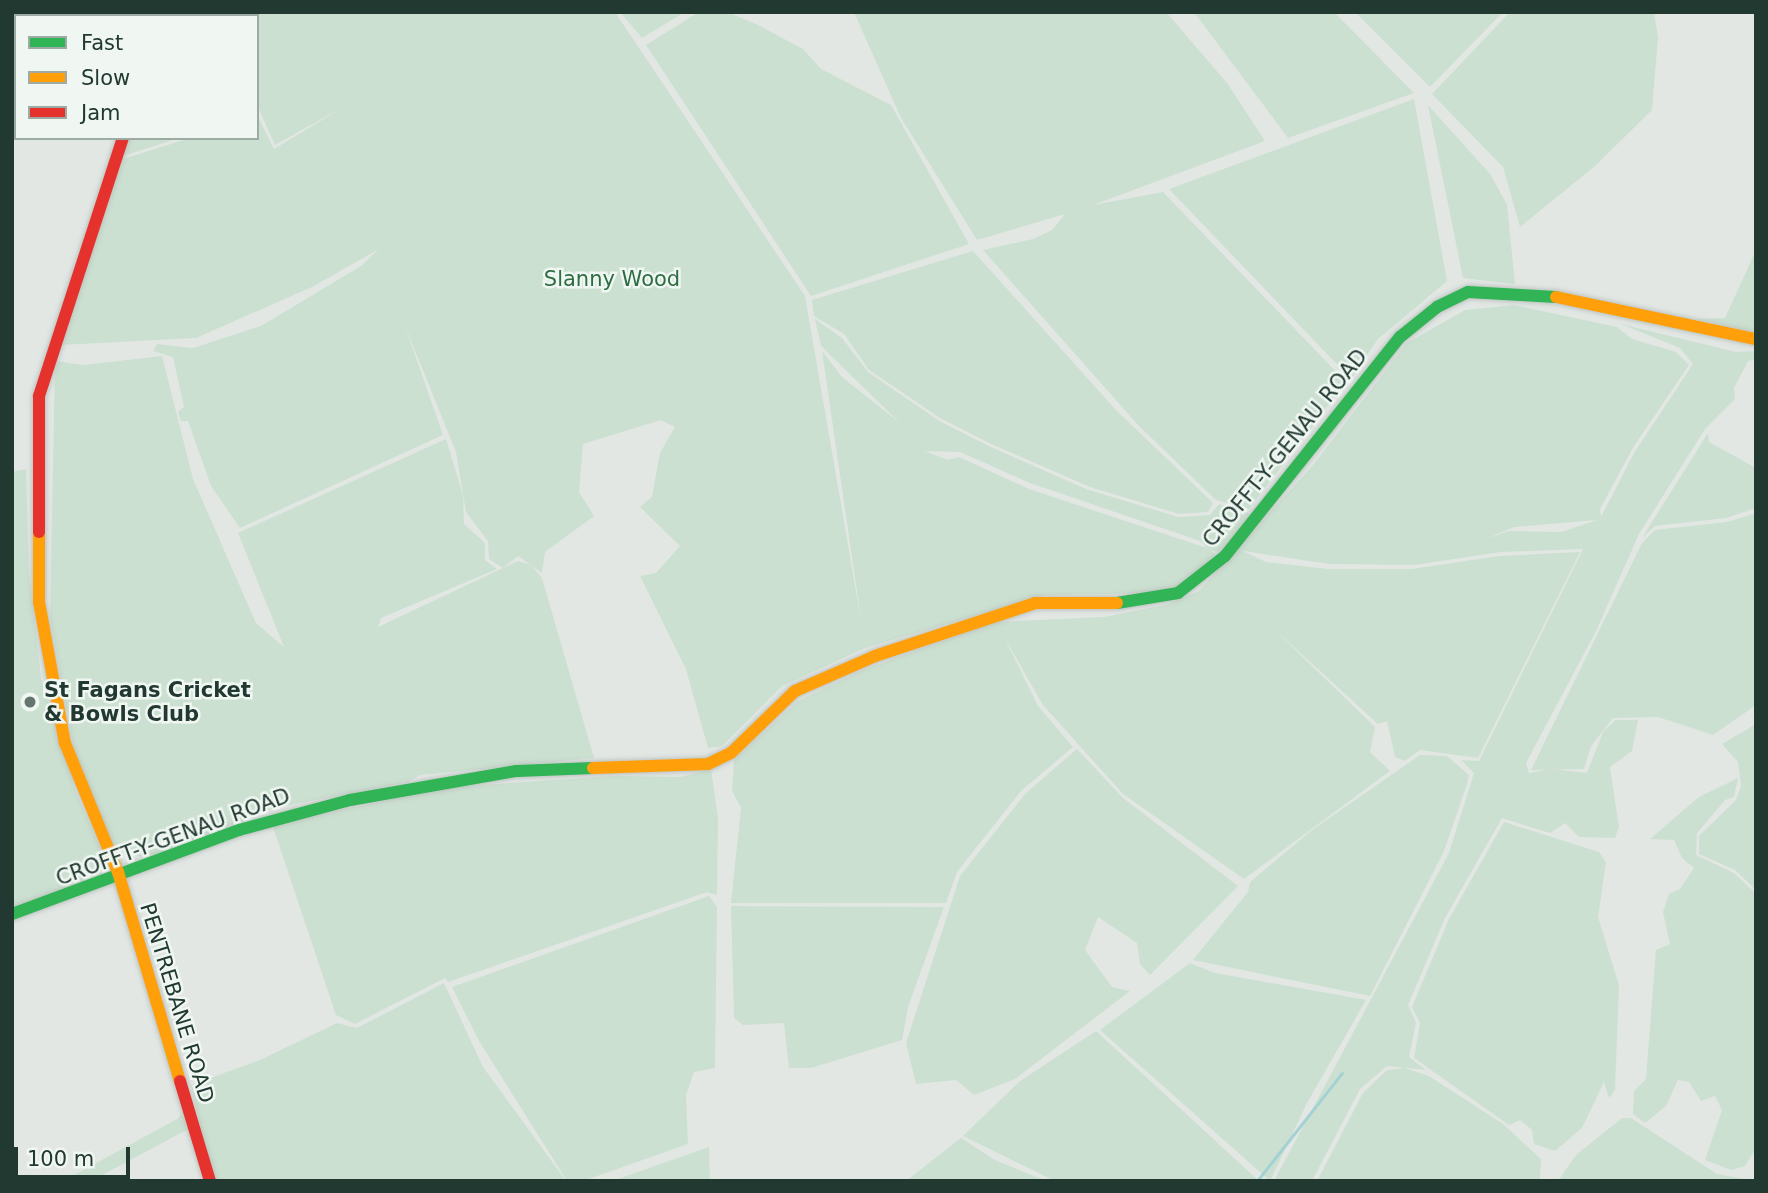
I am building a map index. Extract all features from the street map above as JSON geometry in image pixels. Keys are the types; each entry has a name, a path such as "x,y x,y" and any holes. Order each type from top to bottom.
{"street":[{"name":"PENTREBANE ROAD","path":"122,140 49,353 37,426 39,602 51,689 71,763 118,877 210,1181"},
{"name":"CROFFT-Y-GENAU ROAD","path":"12,914 254,825 420,786 517,771 684,768 716,762 779,704 826,675 1035,603 1132,603 1167,597 1197,582 1241,537 1391,347 1425,316 1460,295 1497,290 1600,303 1707,332 1756,339"}],"green space":[{"name":"Slanny Wood","path":"153,12 615,12 805,296 862,626 822,351 842,377 900,423 821,346 815,319 842,338 868,372 941,422 991,447 1086,489 1178,517 1210,515 1219,504 1251,514 1220,552 1211,551 1215,554 1198,576 1159,593 1045,595 865,648 782,686 722,746 708,748 686,669 640,576 656,573 680,546 640,507 652,497 660,453 675,427 661,420 583,444 579,492 594,516 545,552 542,573 518,556 503,568 489,559 488,541 466,512 456,452 405,326 443,435 240,528 211,486 188,421 181,421 178,412 184,407 173,357 153,351 157,344 193,348 261,326 361,266 379,249 312,287 196,338 60,345 123,159 184,140 259,140 259,119 274,149 345,106 275,145 259,109 259,14","holes":["925,451 960,452 1030,483 1200,541 1207,548 1029,489 959,457 948,460"]},
{"path":"620,12 685,12 642,38"},
{"path":"699,12 727,12 758,25 803,49 821,69 891,105 969,244 811,296 646,45"},
{"path":"854,12 1166,12 1227,83 1265,141 1093,205 1163,192 1346,382 1249,509 1216,500 1139,426 983,250 1033,239 1052,230 1065,214 977,240 901,118"},
{"path":"1194,12 1334,12 1414,93 1288,138"},
{"path":"1355,12 1503,12 1430,87"},
{"path":"1510,12 1654,12 1658,38 1652,110 1595,166 1520,227 1503,167 1432,94"},
{"path":"1414,99 1447,281 1378,339 1351,379 1169,189"},
{"path":"1428,105 1491,175 1507,205 1515,284 1463,278"},
{"path":"127,140 173,140 123,156"},
{"path":"1756,250 1756,333 1696,319 1725,318"},
{"path":"973,251 1116,410 1213,503 1208,512 1179,514 1090,487 989,443 940,418 869,370 844,334 814,316 812,300"},
{"path":"1514,305 1617,327 1632,339 1676,352 1689,365 1634,446 1600,509 1601,517 1634,453 1693,364 1680,348 1621,324 1736,352 1756,351 1756,360 1748,361 1734,388 1735,399 1705,429 1639,534 1596,631 1526,763 1529,773 1551,769 1587,773 1603,732 1615,720 1638,720 1632,751 1610,767 1619,827 1615,838 1579,837 1565,823 1550,833 1502,818 1445,918 1408,1005 1416,1023 1409,1057 1426,1070 1387,1066 1360,1089 1312,1181 1274,1181 1449,853 1474,773 1461,760 1479,761 1583,549 1501,552 1414,565 1329,564 1243,551 1266,562 1328,569 1412,569 1499,556 1580,552 1478,758 1420,750 1405,761 1395,757 1387,721 1378,724 1274,629 1375,727 1370,752 1390,771 1244,879 1123,794 1043,705 1004,637 1038,706 1073,747 1021,791 957,872 946,903 731,903 741,808 732,791 734,760 798,701 863,670 995,622 1104,617 1169,604 1199,591 1313,465 1407,343 1465,310","holes":["1597,520 1561,532 1509,531 1486,539 1514,527"]},
{"path":"162,356 193,479 256,623 284,647 238,533 446,439 463,495 464,524 485,543 485,560 497,569 381,618 378,627 518,561 531,565 542,578 594,758 420,775 408,782 270,809 147,858 116,851 75,756 50,617 55,361 83,365"},
{"path":"1708,433 1709,442 1756,468 1756,508 1726,518 1655,526 1642,538"},
{"name":"St Fagans Cricket & Bowls Club","path":"26,469 29,572 41,678 76,793 100,847 100,860 85,882 12,909 12,472"},
{"path":"1756,513 1756,705 1713,735 1658,717 1613,718 1591,746 1584,769 1531,770 1642,543 1655,530 1727,522"},
{"path":"1756,724 1756,890 1735,870 1699,854 1699,836 1736,800 1741,786 1738,762 1722,744"},
{"path":"1077,749 1123,798 1238,886 1150,975 1140,964 1137,943 1098,917 1085,950 1112,987 1130,991 1015,1079 974,1095 956,1080 916,1084 906,1043 960,876 1026,793"},
{"path":"1420,755 1447,756 1469,775 1444,851 1370,996 1193,960 1248,892 1250,882 1312,830"},
{"path":"711,769 718,818 717,895 707,892 448,982 445,978 355,1024 336,1015 272,824 454,787 612,776 681,777"},
{"path":"1738,778 1734,797 1725,800 1697,833 1696,855 1734,873 1756,894 1756,1148 1745,1166 1731,1170 1705,1160 1722,1110 1715,1096 1701,1101 1689,1082 1678,1080 1666,1106 1645,1123 1633,1114 1634,1091 1646,1079 1656,950 1670,944 1663,912 1669,894 1680,889 1694,868 1682,858 1674,840 1650,839 1699,797"},
{"path":"1504,822 1599,852 1606,862 1598,917 1619,985 1615,1090 1609,1098 1604,1082 1582,1128 1555,1151 1534,1144 1532,1130 1520,1120 1509,1125 1414,1058 1420,1023 1412,1007 1449,919"},
{"path":"709,896 717,907 715,1068 694,1072 686,1095 688,1144 583,1181 567,1181 479,1041 452,987"},
{"path":"731,906 944,907 908,1007 902,1040 811,1068 789,1068 784,1023 743,1025 734,1018"},
{"path":"1190,963 1215,973 1366,1000 1307,1103 1270,1181 1100,1030"},
{"path":"444,983 483,1067 566,1181 213,1181 191,1085 260,1060 337,1023 357,1028"},
{"path":"1096,1031 1259,1181 1055,1181 963,1136 1020,1081"},
{"path":"1405,1068 1429,1076 1503,1124 1541,1159 1540,1181 1317,1181 1363,1093 1387,1070"},
{"path":"182,1111 192,1127 91,1181 63,1181 179,1118"},
{"path":"1622,1118 1631,1118 1717,1174 1756,1181 1558,1181 1576,1155"},
{"path":"961,1138 995,1160 1046,1181 906,1181"},
{"path":"709,1147 710,1181 612,1181"}],"waterway":[{"path":"1257,1181 1342,1073"}],"traffic: fast":[{"path":"1117,603 1178,593 1225,556 1400,337 1437,307 1468,292 1556,297"},
{"path":"12,914 239,830 350,800 517,771 593,768"}],"traffic: slow":[{"path":"1556,297 1756,339"},
{"path":"39,532 39,602 65,743 118,872 180,1081"},
{"path":"593,768 708,764 731,753 795,691 875,656 1035,603 1117,603"}],"traffic: jam":[{"path":"39,532 39,396 122,140"},
{"path":"180,1081 210,1181"}],"place":[{"name":"St Fagans Cricket & Bowls Club","path":"30,702"}]}
